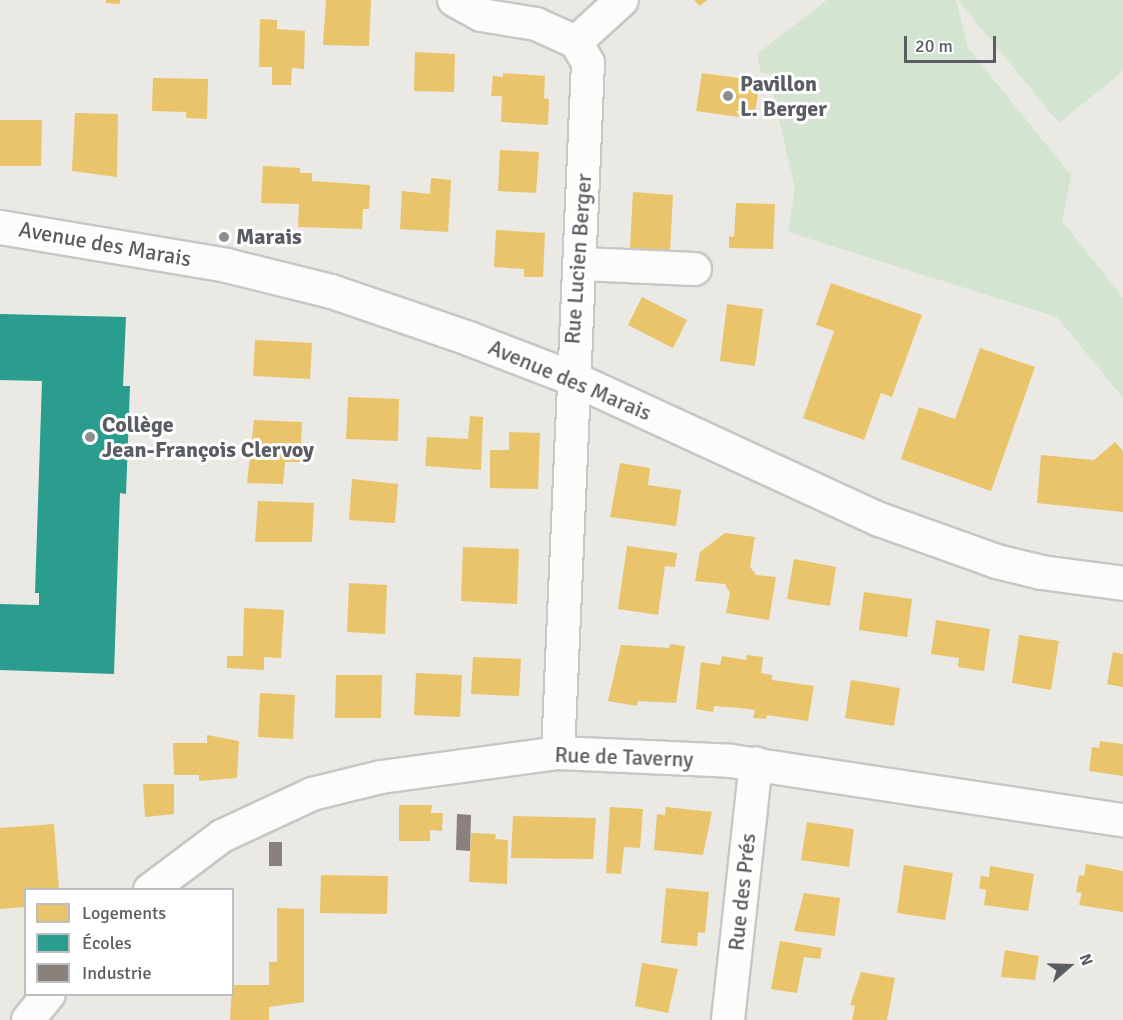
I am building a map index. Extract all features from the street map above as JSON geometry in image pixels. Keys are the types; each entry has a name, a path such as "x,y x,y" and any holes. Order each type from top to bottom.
{"street":[{"path":"454,0 481,15 536,24 576,42 622,0"},
{"name":"Rue Lucien Berger","path":"558,753 572,378 580,264 588,63 576,42"},
{"name":"Avenue des Marais","path":"0,227 226,265 331,291 457,334 572,378 890,523 996,561 1041,573 1123,583"},
{"path":"580,264 695,269"},
{"name":"Rue de Taverny","path":"153,888 222,836 312,794 381,777 558,753 756,764 1123,820"},
{"name":"Rue des Prés","path":"728,1020 756,764"},
{"path":"28,1020 48,996"}],"green space":[{"path":"827,0 956,0 968,48 1071,175 1062,221 1123,298 1123,398 1057,317 788,232 795,188 773,94 776,75 761,73 757,54"},
{"path":"958,0 1123,0 1123,71 1059,123"}],"building: Logements":[{"path":"106,0 120,0 120,4 106,3"},
{"path":"326,0 371,0 369,46 323,45"},
{"path":"694,0 707,0 700,6"},
{"path":"260,19 277,20 277,29 305,31 304,69 292,68 291,85 272,85 272,67 259,67"},
{"path":"415,52 455,54 454,92 414,91"},
{"path":"503,73 545,76 544,98 549,99 548,125 501,122 502,96 491,96 493,76 503,77"},
{"name":"Pavillon L. Berger","path":"702,73 760,81 754,119 696,111"},
{"path":"153,78 208,79 207,119 186,118 186,112 152,111"},
{"path":"75,113 118,114 117,177 72,171"},
{"path":"0,120 42,120 41,166 0,166"},
{"path":"500,150 539,152 536,193 498,191"},
{"path":"263,166 300,168 300,173 312,173 312,181 370,185 369,209 363,209 362,229 298,227 299,204 261,203"},
{"path":"431,178 451,180 448,232 400,229 402,191 430,194"},
{"path":"633,192 673,195 670,251 630,248"},
{"path":"736,203 775,204 773,249 729,248 729,236 734,237"},
{"path":"496,230 545,233 543,277 524,277 524,269 494,267"},
{"path":"831,283 922,315 892,397 881,393 864,440 803,418 834,331 816,325"},
{"path":"642,297 687,320 673,348 628,325"},
{"path":"727,304 763,309 755,366 720,361"},
{"path":"255,340 312,343 310,379 253,376"},
{"path":"980,348 1035,367 991,491 901,459 919,407 955,419"},
{"path":"348,397 399,399 398,441 346,439"},
{"path":"470,416 483,417 481,470 425,466 427,437 468,439"},
{"path":"254,420 302,422 300,462 285,462 283,484 247,483"},
{"path":"509,432 540,433 538,489 490,488 490,450 509,450"},
{"path":"1115,442 1123,451 1123,512 1037,503 1041,455 1094,460"},
{"path":"620,463 650,468 648,485 681,490 676,526 610,517"},
{"path":"352,479 398,484 395,523 349,520"},
{"path":"258,501 314,503 312,542 255,542"},
{"path":"725,533 755,537 750,567 756,575 776,577 769,620 726,613 730,593 725,584 695,581 700,552"},
{"path":"627,546 677,553 675,567 665,566 658,615 618,609"},
{"path":"463,547 519,549 517,604 461,601"},
{"path":"794,559 836,567 830,606 787,599"},
{"path":"349,583 387,585 385,634 347,632"},
{"path":"864,592 912,599 907,637 859,630"},
{"path":"244,608 284,610 281,658 264,657 264,670 227,668 227,656 243,656"},
{"path":"936,620 990,629 984,671 958,667 959,658 931,654"},
{"path":"1019,635 1059,641 1051,690 1012,683"},
{"path":"670,644 685,646 676,703 638,701 637,706 608,701 621,645 669,648"},
{"path":"1113,652 1123,654 1123,687 1107,684"},
{"path":"747,655 763,657 761,673 772,675 772,680 814,686 808,721 767,715 766,719 753,718 755,710 739,708 714,706 713,712 696,709 701,662 720,665 722,656 746,660"},
{"path":"473,657 521,659 519,696 471,694"},
{"path":"416,673 462,675 460,717 414,715"},
{"path":"336,675 382,675 381,718 335,718"},
{"path":"851,680 900,688 894,726 845,718"},
{"path":"260,693 295,695 293,739 258,737"},
{"path":"207,735 239,741 237,778 199,781 199,775 174,775 173,743 207,743"},
{"path":"1100,741 1123,744 1123,776 1089,771 1092,747 1099,748"},
{"path":"143,784 174,784 174,814 145,817"},
{"path":"399,805 432,805 431,813 443,813 442,831 430,830 430,841 399,841"},
{"path":"610,807 643,809 640,848 624,847 621,874 606,873"},
{"path":"666,807 712,812 703,855 654,850 657,814 665,815"},
{"path":"513,816 596,818 593,859 511,858"},
{"path":"807,822 854,829 849,867 801,860"},
{"path":"54,824 59,888 24,888 24,907 0,909 0,828"},
{"path":"471,833 496,834 495,839 508,840 507,884 469,882"},
{"path":"1086,864 1123,871 1123,912 1079,905 1082,893 1076,892 1079,875 1084,876"},
{"path":"904,865 953,873 945,920 897,913"},
{"path":"990,866 1034,874 1028,911 984,905 986,890 979,888 981,876 989,877"},
{"path":"321,875 388,876 387,914 320,913"},
{"path":"666,888 709,892 705,933 698,932 697,946 661,943"},
{"path":"804,893 840,898 835,936 794,931"},
{"path":"277,908 304,909 304,1002 269,1007 269,1020 230,1020 234,985 269,985 269,962 277,962"},
{"path":"780,941 822,948 820,959 804,957 797,993 771,989"},
{"path":"1005,950 1039,956 1035,980 1001,977"},
{"path":"642,963 678,969 668,1013 635,1006"},
{"path":"861,972 895,978 887,1020 852,1020 855,1006 850,1005"}],"building: Écoles":[{"path":"0,314 126,317 123,386 130,386 126,494 120,493 114,674 0,670 0,604 39,605 39,593 35,593 42,381 0,380"}],"building: Industrie":[{"path":"457,814 471,815 470,851 456,850"},
{"path":"269,842 282,842 282,866 269,866"}],"place":[{"name":"Pavillon L. Berger","path":"728,96"},
{"name":"Marais","path":"224,237"},
{"name":"Collège Jean-François Clervoy","path":"90,437"}]}
